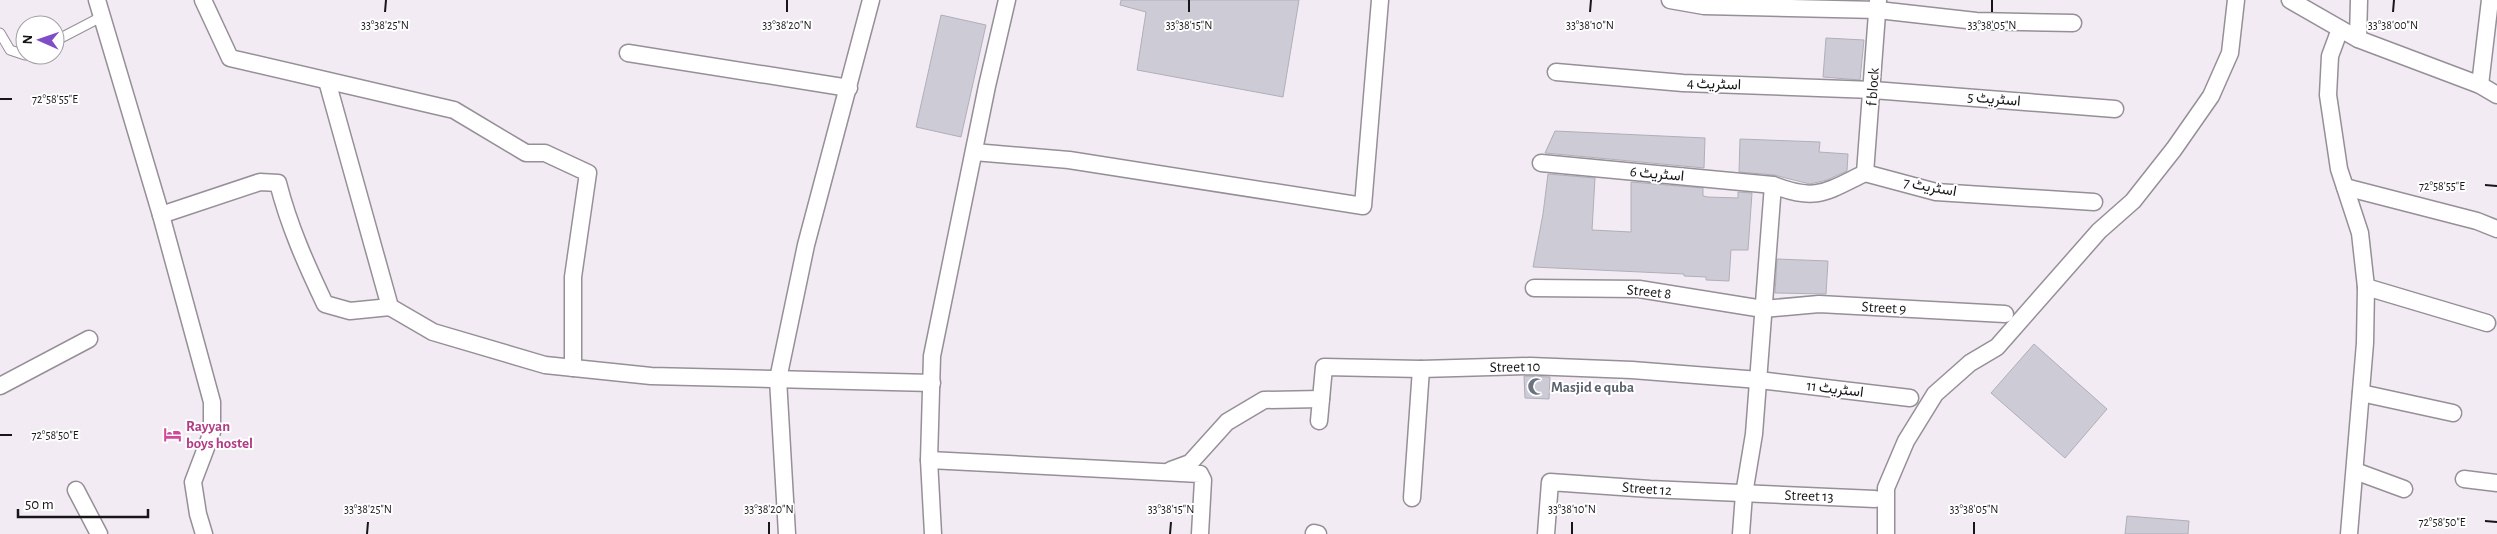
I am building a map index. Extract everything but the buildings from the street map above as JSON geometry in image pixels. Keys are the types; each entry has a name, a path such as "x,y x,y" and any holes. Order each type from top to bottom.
{"street":[{"path":"96,0 103,16 161,215 212,402 212,432 193,482 198,514 204,534"},
{"path":"203,0 230,58 454,110 526,153 545,153 588,173 573,277 571,331 573,368"},
{"path":"787,534 778,379 806,245 871,0"},
{"path":"932,534 929,460 932,356 1007,0"},
{"path":"974,152 1069,160 1362,206 1380,0"},
{"path":"1670,0 1704,3 1878,5 1976,21 2073,23"},
{"path":"1886,534 1886,488 1906,440 1935,394 1970,363 1997,347 2099,231 2133,201 2174,149 2211,96 2230,53 2236,0"},
{"path":"2290,0 2358,39 2480,85 2497,94"},
{"path":"2358,39 2359,0"},
{"path":"2480,85 2490,0"},
{"name":"f block","path":"1865,173 1873,90 1878,5"},
{"path":"2340,29 2330,56 2328,95 2340,169 2360,233 2366,286 2365,343 2349,534"},
{"path":"628,53 849,88"},
{"name":"اسٹریٹ 4","path":"1556,72 1683,83 1873,90"},
{"path":"327,81 390,307"},
{"name":"اسٹریٹ 5","path":"1873,90 2115,109"},
{"name":"اسٹریٹ 6","path":"1541,163 1773,184"},
{"path":"1741,534 1744,494 1754,434 1759,380 1773,184 1795,193 1822,194 1865,173"},
{"name":"اسٹریٹ 7","path":"1865,173 1936,192 2094,202"},
{"path":"161,215 260,182 278,183 290,226 325,304 350,311 390,307 433,332 545,365 651,376 932,383"},
{"path":"2345,187 2497,229"},
{"path":"2366,286 2487,323"},
{"name":"Street 8","path":"1534,288 1639,289 1763,309"},
{"name":"Street 9","path":"1763,309 1819,304 2005,314"},
{"path":"0,386 89,339"},
{"name":"Street 10","path":"1319,421 1324,367 1421,369 1530,366 1632,370 1759,380"},
{"path":"1412,498 1421,369"},
{"name":"اسٹریٹ 11","path":"1759,380 1910,398"},
{"path":"2361,392 2453,413"},
{"path":"1164,473 1190,463 1228,422 1264,400 1321,399"},
{"path":"929,460 1200,474 1204,480 1200,534"},
{"path":"2355,471 2404,489"},
{"path":"2464,479 2497,483"},
{"name":"Street 12","path":"1546,534 1550,482 1744,494"},
{"path":"76,490 99,534"},
{"name":"Street 13","path":"1744,494 1874,499"}],"lane":[{"path":"65,36 103,16"},
{"path":"0,33 10,50 15,53"}],"place":[{"name":"Masjid e quba","path":"1537,387"},
{"name":"Rayyan boys hostel","path":"172,435"}]}
